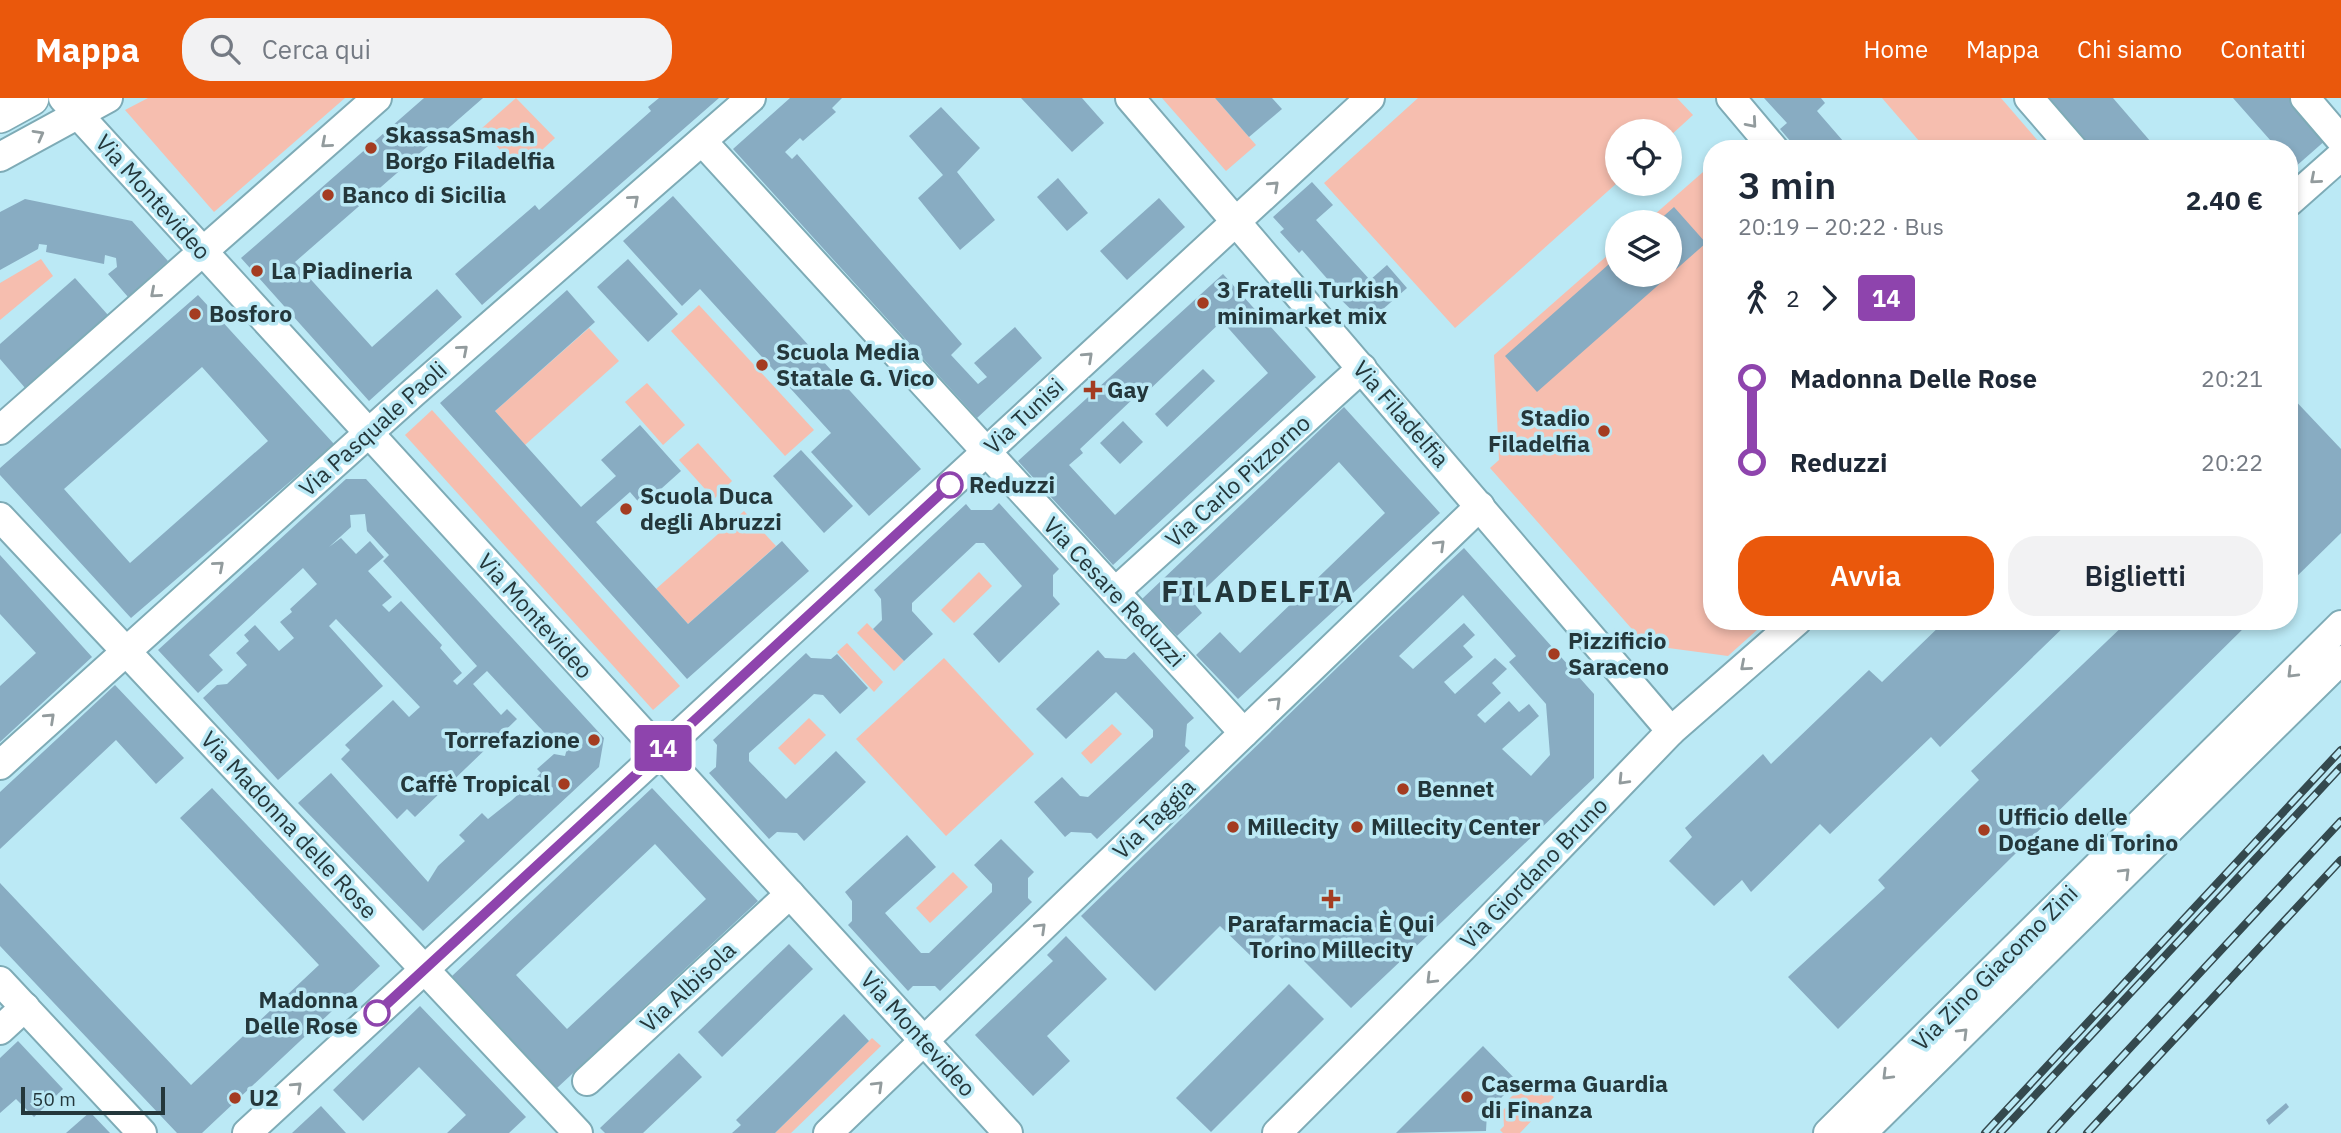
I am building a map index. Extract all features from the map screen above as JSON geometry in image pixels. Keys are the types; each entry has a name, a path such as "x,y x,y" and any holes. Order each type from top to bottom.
{"main road":[{"path":"0,115 32,98"}],"street":[{"path":"0,157 71,106 108,98"},
{"path":"0,430 377,98"},
{"name":"Via Pasquale Paoli","path":"0,765 124,650 751,98"},
{"name":"Via Filadelfia","path":"1130,98 1671,731"},
{"name":"Via Tunisi","path":"247,1133 1370,98"},
{"path":"1731,98 1766,140"},
{"path":"2029,98 2065,140"},
{"path":"2305,98 2341,140"},
{"name":"Via Montevideo","path":"71,106 1008,1133"},
{"name":"Via Cesare Reduzzi","path":"702,141 1244,733"},
{"path":"2298,194 2341,156"},
{"name":"Via Carlo Pizzorno","path":"1115,592 1362,368"},
{"name":"Via Taggia","path":"828,1133 1480,506"},
{"name":"Via Madonna delle Rose","path":"0,517 578,1133"},
{"name":"Via Zino Giacomo Zini","path":"1828,1133 2341,625"},
{"name":"Via Giordano Bruno","path":"1277,1133 1462,948 1671,731 1787,630"},
{"name":"Via Zino Giacomo Zini","path":"1863,1133 2341,660"},
{"name":"Via Albisola","path":"587,1081 790,894"},
{"path":"0,981 142,1133"},
{"path":"0,1030 24,1007"}],"shaded area":[{"path":"148,98 345,98 214,212 125,110"},
{"path":"516,98 555,138 519,171 481,129"},
{"path":"1162,98 1215,98 1256,145 1226,171"},
{"path":"1418,98 1677,98 1693,115 1682,125 1682,119 1605,119 1605,194 1455,328 1324,183"},
{"path":"1882,98 2001,98 2037,140 1918,140"},
{"name":"Stadio Filadelfia","path":"1703,172 1703,630 1757,630 1728,656 1646,645 1490,468 1499,460 1494,355 1605,258 1605,287 1682,287 1682,210 1660,210 1676,196 1682,196 1682,190"},
{"path":"41,259 53,276 0,320 0,283"},
{"path":"699,305 814,430 785,456 671,331"},
{"path":"589,328 619,361 525,445 495,411"},
{"path":"647,383 685,425 663,445 625,402"},
{"path":"432,410 680,686 653,710 405,435"},
{"path":"698,443 732,481 714,499 679,460"},
{"path":"744,511 776,546 688,624 656,589"},
{"path":"979,572 992,586 954,623 941,610"},
{"path":"867,623 904,661 894,671 857,633"},
{"path":"847,643 883,682 874,692 837,652"},
{"path":"944,658 1034,754 946,836 856,739"},
{"path":"809,718 826,735 795,765 778,748"},
{"path":"1112,724 1122,734 1091,764 1081,753"},
{"path":"953,872 968,887 930,923 916,908"},
{"path":"872,1038 881,1046 791,1133 775,1133"},
{"path":"1540,1085 1554,1097 1520,1133 1503,1133 1500,1130 1504,1126 1503,1110 1510,1103 1508,1100 1522,1086 1531,1094"}],"building":[{"path":"424,98 483,98 295,262 372,347 437,289 462,317 369,401 241,258"},
{"path":"659,98 719,98 482,305 455,274 535,205 539,210 651,111 648,107"},
{"path":"790,98 842,98 832,108 836,112 803,141 800,138 785,152 792,159 797,154 962,344 951,355 978,384 987,377 974,363 1015,327 1042,358 977,418 733,149"},
{"path":"1021,98 1082,98 1104,123 1072,152"},
{"path":"1215,98 1272,98 1282,109 1249,137"},
{"path":"1764,98 1821,98 1825,103 1817,111 1842,140 1789,140 1780,129 1787,123"},
{"path":"2048,98 2113,98 2149,140 2082,140"},
{"path":"2233,98 2290,98 2327,139 2298,164 2298,140 2270,140"},
{"path":"941,107 980,148 957,172 995,220 960,250 918,198 943,175 909,136"},
{"path":"1058,178 1088,213 1067,231 1037,197"},
{"path":"1312,182 1333,205 1316,220 1370,280 1387,265 1407,288 1366,324 1334,293 1337,290 1302,250 1299,253 1280,232 1284,229 1273,217"},
{"path":"673,196 921,469 869,516 811,452 831,433 700,289 682,306 623,241"},
{"path":"1159,198 1185,227 1127,280 1100,251"},
{"path":"25,199 132,221 168,261 128,297 108,274 117,267 116,258 105,255 104,264 46,252 47,245 39,244 38,249 0,270 0,212"},
{"path":"1682,216 1703,240 1703,246 1682,264"},
{"path":"628,259 678,314 648,342 597,287"},
{"path":"1605,268 1605,287 1656,287 1537,392 1505,356"},
{"path":"1223,274 1316,377 1113,565 1018,461","holes":["1222,321 1268,373 1115,515 1069,465 1083,453 1080,449 1137,395 1144,389 1147,392"]},
{"path":"75,278 108,315 26,389 0,359 0,344"},
{"path":"567,290 595,322 495,411 581,507 616,476 601,460 640,425 681,471 642,506 630,492 596,522 688,624 782,541 809,571 687,679 440,403"},
{"path":"198,295 334,444 131,618 0,475 0,468","holes":["202,367 268,441 130,563 64,489"]},
{"path":"1203,369 1215,381 1167,427 1155,414"},
{"path":"2298,404 2341,449 2341,533 2298,575"},
{"path":"1344,407 1440,513 1238,699 1196,655 1220,632 1240,653 1385,513 1339,462 1192,601 1202,613 1177,636 1142,599"},
{"path":"1123,421 1143,442 1120,464 1100,443"},
{"path":"801,450 853,506 824,533 773,476"},
{"path":"346,479 366,479 604,738 599,767 423,931 298,803 331,773 428,882 438,866 465,841 459,835 482,813 488,819 512,800 541,773 537,769 554,754 565,756 569,741 557,738 553,742 487,671 473,684 501,715 507,709 517,719 415,817 407,809 397,819 341,759 350,750 345,745 393,700 409,717 420,707 336,619 329,626 383,686 278,780 203,698 217,685 227,684 247,665 236,653 249,641 244,635 255,625 279,651 294,638 280,622 317,584 303,568 209,655 223,670 198,693 158,650","holes":["365,514 367,531 389,555 383,561 477,666 457,685 453,681 462,673 440,648 442,645 401,601 389,612 382,605 392,597 368,571 384,557 370,541 356,554 341,538 329,547 351,527 350,515"]},
{"path":"999,503 1059,569 1053,575 1053,596 1060,604 999,663 973,634 1022,586 984,543 976,543 912,603 912,611 933,634 904,661 873,629 882,620 881,599 874,590 966,504 971,510 992,510"},
{"name":"Millecity Center","path":"1464,548 1594,694 1594,778 1351,1008 1277,934 1253,958 1220,926 1155,991 1081,916","holes":["1463,595 1516,656 1509,662 1546,704 1550,755 1531,776 1502,749 1539,716 1529,704 1519,712 1509,701 1485,723 1477,715 1501,693 1492,683 1507,669 1495,658 1455,694 1444,682 1473,657 1463,646 1475,635 1464,623 1413,669 1399,656"]},
{"path":"0,555 92,657 0,742 0,686 36,653 0,614"},
{"path":"1936,630 2061,630 1940,747 1931,737 1830,834 1820,824 1751,892 1742,880 1714,906 1669,861 1692,837 1685,828 1763,754 1771,764 1869,670 1882,682"},
{"name":"Ufficio delle Dogane di Torino","path":"2119,630 2242,630 1838,1029 1788,977 1885,888 1878,880 1979,780 1971,771"},
{"path":"1098,650 1105,658 1126,659 1134,652 1194,718 1187,724 1185,746 1190,751 1097,839 1091,833 1071,832 1065,837 1034,802 1062,777 1080,796 1088,797 1153,737 1153,730 1116,692 1066,739 1036,709"},
{"path":"806,653 811,658 831,659 837,654 868,688 840,714 823,695 814,694 749,753 749,761 786,799 836,751 866,782 804,841 797,833 777,832 769,839 709,773 716,767 717,745 713,740"},
{"path":"115,685 184,758 156,784 116,740 0,849 0,792"},
{"path":"212,788 380,966 202,1133 177,1133 0,946 0,883 191,1085 319,965 180,818"},
{"path":"652,788 758,901 557,1088 452,976","holes":["655,844 706,899 567,1029 516,975"]},
{"path":"907,835 936,867 885,913 921,953 929,953 992,892 992,884 974,865 1001,839 1034,872 1028,878 1028,898 1032,902 940,991 935,986 913,986 908,991 848,925 852,921 852,901 845,892"},
{"path":"1066,936 1107,979 1047,1036 1070,1061 1033,1096 975,1035 1053,961 1047,955"},
{"path":"789,944 813,969 722,1057 698,1032"},
{"path":"1289,984 1324,1019 1211,1132 1176,1098"},
{"path":"420,1006 526,1117 509,1133 447,1133 466,1115 419,1067 363,1121 333,1090"},
{"path":"844,1014 869,1041 775,1133 732,1133 741,1125 736,1120"},
{"path":"18,1041 63,1089 34,1117 16,1099 0,1113 0,1058"},
{"name":"Caserma Guardia di Finanza","path":"1483,1046 1517,1081 1487,1113 1486,1131 1396,1133"},
{"path":"679,1053 702,1077 643,1133 605,1133 600,1128"},
{"path":"2286,1103 2289,1107 2269,1125 2266,1120"},
{"path":"321,1106 346,1133 292,1133"},
{"path":"90,1112 110,1133 66,1133"}],"railway":[{"path":"1985,1133 2341,750"},
{"path":"2000,1133 2341,767"},
{"path":"2051,1133 2341,821"},
{"path":"2087,1133 2341,860"}],"bus line":[{"name":"14","path":"377,1013 950,485"}],"place":[{"name":"SkassaSmash Borgo Filadelfia","path":"371,148"},
{"name":"Banco di Sicilia","path":"328,195"},
{"name":"La Piadineria","path":"257,271"},
{"name":"3 Fratelli Turkish minimarket mix","path":"1203,303"},
{"name":"Bosforo","path":"195,314"},
{"name":"Scuola Media Statale G. Vico","path":"762,365"},
{"name":"Gay","path":"1093,390"},
{"name":"Stadio Filadelfia","path":"1604,431"},
{"name":"Reduzzi","path":"950,485"},
{"name":"Scuola Duca degli Abruzzi","path":"626,509"},
{"name":"Pizzificio Saraceno","path":"1554,654"},
{"name":"Torrefazione","path":"594,740"},
{"name":"Caffè Tropical","path":"564,784"},
{"name":"Bennet","path":"1403,789"},
{"name":"Millecity","path":"1233,827"},
{"name":"Millecity Center","path":"1357,827"},
{"name":"Ufficio delle Dogane di Torino","path":"1984,830"},
{"name":"Parafarmacia È Qui Torino Millecity","path":"1331,899"},
{"name":"Madonna Delle Rose","path":"377,1013"},
{"name":"Caserma Guardia di Finanza","path":"1467,1097"},
{"name":"U2","path":"235,1098"}],"district":[{"name":"FILADELFIA","path":"1258,592"}]}
